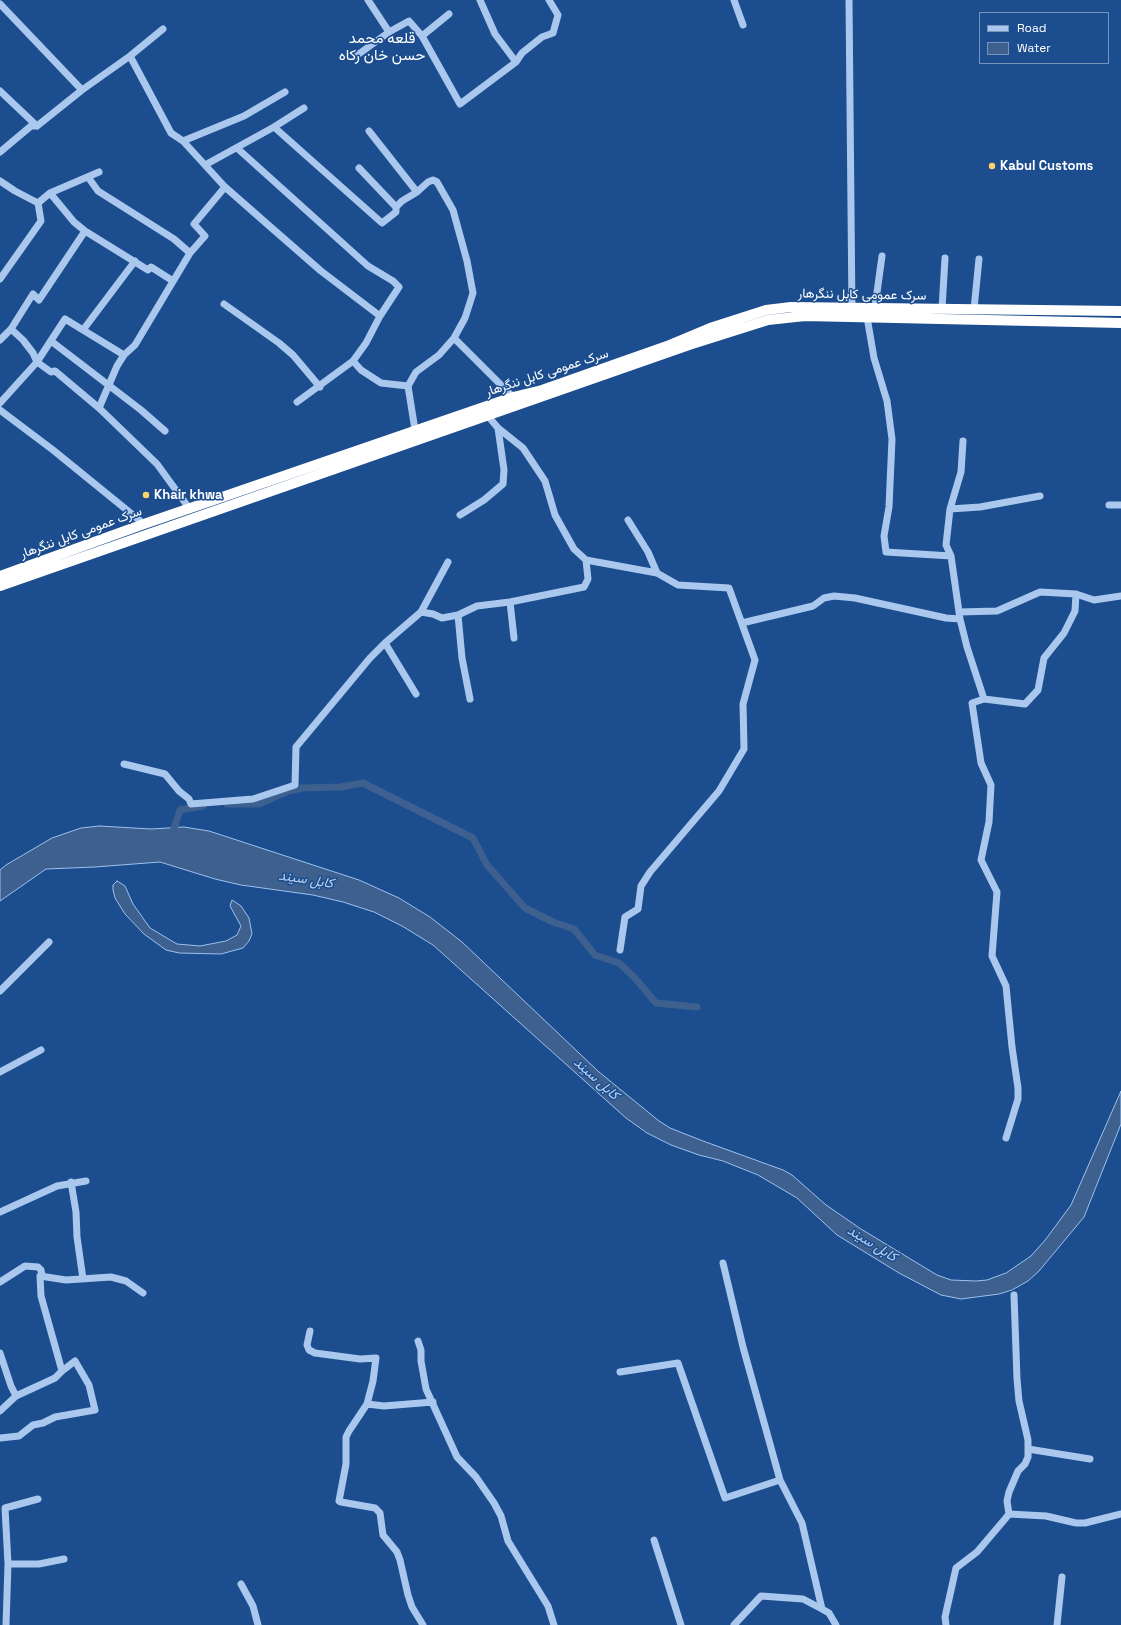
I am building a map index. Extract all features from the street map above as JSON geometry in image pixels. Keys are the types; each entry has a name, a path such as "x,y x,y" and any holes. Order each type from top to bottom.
{"highway":[{"name":"سرک عمومی کابل ننگرهار","path":"0,576 189,508 513,396 542,390 667,346 710,328 766,310 791,307 852,312 866,317 1121,323"},
{"name":"سرک عمومی کابل ننگرهار","path":"0,586 689,345 768,320 852,312 874,307 1121,310"}],"street":[{"path":"368,0 389,32"},
{"path":"480,0 495,34 516,62"},
{"path":"356,56 389,32 409,21 422,36 460,104 516,62 522,53 542,37 553,33 558,15 549,0"},
{"path":"734,0 743,25"},
{"path":"849,0 852,312"},
{"path":"0,4 82,90"},
{"path":"422,36 449,14"},
{"path":"1,148 31,126 37,126 82,90 130,56 163,29"},
{"path":"130,56 171,133 183,141 225,187 321,271 380,316"},
{"path":"0,91 37,126"},
{"path":"183,141 244,116 285,92"},
{"path":"205,165 274,127 304,108"},
{"path":"274,127 382,223 396,212 396,207 402,201 433,180 437,182 453,210 467,261 473,293 465,318 454,338 439,355 416,372 408,386 415,430"},
{"path":"369,131 417,192"},
{"path":"236,148 368,266 393,281 399,287 380,316 366,343 353,361 320,387 297,402"},
{"path":"359,168 396,207"},
{"path":"38,203 50,193 99,172"},
{"path":"88,177 98,191 174,239 190,253"},
{"path":"0,181 38,203"},
{"path":"99,408 117,366 124,355 134,345 190,253 205,236 194,224 225,187"},
{"path":"50,193 74,222 85,231 148,270 151,267 173,281"},
{"path":"0,279 41,221 38,203"},
{"path":"0,340 11,329 33,294 39,300 85,231"},
{"path":"874,307 882,256"},
{"path":"942,309 945,258"},
{"path":"974,309 979,259"},
{"path":"83,330 135,261"},
{"path":"224,304 279,343 293,355 320,387"},
{"path":"866,317 874,358 887,401 892,439 889,507 884,536 886,552 951,556"},
{"path":"0,403 37,362 65,319 124,355"},
{"path":"11,329 23,340 33,353 37,362 51,372 55,371 99,408 157,464 189,508"},
{"path":"454,338 513,396"},
{"path":"51,341 165,431"},
{"path":"353,361 361,370 381,382 408,386"},
{"path":"0,410 53,450 144,524"},
{"path":"488,416 498,428 523,448 545,481 555,515 574,549 586,560 657,573 678,585 729,588 756,660 743,704 744,749 719,791 650,872 641,886 638,909 625,917 620,950"},
{"path":"460,515 484,500 503,484 504,470 498,428"},
{"path":"963,441 961,472 950,509 946,545 951,556 960,615 967,647 984,699"},
{"path":"950,509 980,508 1040,496"},
{"path":"1109,505 1121,505"},
{"path":"628,520 648,552 657,573"},
{"path":"420,612 433,614 442,618 458,615 477,606 510,602 584,587 588,579 586,560"},
{"path":"124,764 165,774 179,791 189,799 191,804 253,799 295,785 296,747 312,725 385,643 420,612 448,562"},
{"path":"742,623 813,606 824,598 834,596 855,598 946,618 997,611 1040,592 1076,594 1094,600 1121,596"},
{"path":"1006,1138 1018,1099 1018,1088 1006,986 992,956 997,892 981,860 989,822 991,785 981,764 972,703 984,699 1025,704 1038,690 1044,658 1064,633 1070,622 1075,611 1076,594"},
{"path":"510,602 514,638"},
{"path":"458,615 462,658 470,699"},
{"path":"385,643 416,694"},
{"path":"0,991 49,942"},
{"path":"0,1072 41,1050"},
{"path":"0,1212 57,1186 71,1182 86,1181"},
{"path":"71,1182 76,1212 77,1237 84,1279"},
{"path":"723,1263 743,1347 780,1480 802,1523 822,1609"},
{"path":"0,1282 25,1266 38,1267 41,1270 41,1296 62,1371"},
{"path":"42,1275 66,1280 111,1277 126,1281 143,1293"},
{"path":"946,1625 945,1617 956,1568 978,1552 1009,1514 1007,1502 1009,1492 1018,1471 1025,1464 1028,1450 1017,1383 1014,1295"},
{"path":"310,1331 307,1345 309,1350 316,1353 360,1359 376,1358 373,1380 366,1404 346,1437 346,1464 339,1501 375,1508 380,1513 383,1535 400,1560 412,1608 423,1625"},
{"path":"418,1341 421,1350 420,1361 426,1389 457,1457 476,1478 494,1503 501,1516 508,1541 548,1606 554,1625"},
{"path":"0,1353 16,1396"},
{"path":"0,1411 16,1396 55,1378 75,1361 89,1385 95,1410 55,1417 43,1423 33,1424 19,1436 0,1438"},
{"path":"620,1372 678,1363 724,1498 780,1480"},
{"path":"366,1404 384,1406 433,1402"},
{"path":"1028,1450 1090,1459"},
{"path":"6,1625 8,1564 3,1511 5,1508 38,1499"},
{"path":"1009,1514 1046,1516 1076,1523 1085,1523 1121,1514"},
{"path":"654,1540 681,1625"},
{"path":"8,1564 40,1564 64,1559"},
{"path":"1057,1625 1062,1577"},
{"path":"242,1584 253,1606 258,1625"},
{"path":"734,1625 761,1596 803,1599 829,1613 836,1625"}],"water":[{"name":"کابل سيند","path":"99,826 151,829 184,827 209,831 359,880 399,898 430,917 462,942 599,1072 659,1121 670,1128 783,1170 792,1175 826,1205 861,1229 937,1275 951,1280 987,1280 1006,1273 1031,1256 1046,1239 1071,1205 1121,1091 1121,1124 1084,1217 1039,1271 1028,1281 1012,1290 999,1294 961,1299 941,1295 899,1273 837,1235 797,1198 758,1175 723,1161 699,1155 671,1145 647,1133 626,1118 433,945 402,926 374,912 343,902 313,895 241,885 215,879 160,862 46,869 0,901 0,870 6,865 52,838 81,828"},
{"path":"117,881 125,886 133,904 150,928 177,944 200,946 226,941 237,935 241,926 230,906 232,900 241,906 249,918 252,934 249,941 243,948 221,954 179,953 166,950 144,934 125,914 115,898 113,890 113,885"}],"waterway":[{"path":"227,804 259,804 288,791 302,788 340,787 363,783 473,838 487,865 525,908 553,922 574,929 595,955 619,963 634,977 656,1003 697,1007"},
{"path":"172,835 180,810 203,806"}],"place":[{"name":"Kabul Customs","path":"992,166"},
{"name":"Khair khwa","path":"146,495"}],"district":[{"name":"قلعه محمد حسن خان رکاه","path":"382,48"}]}
